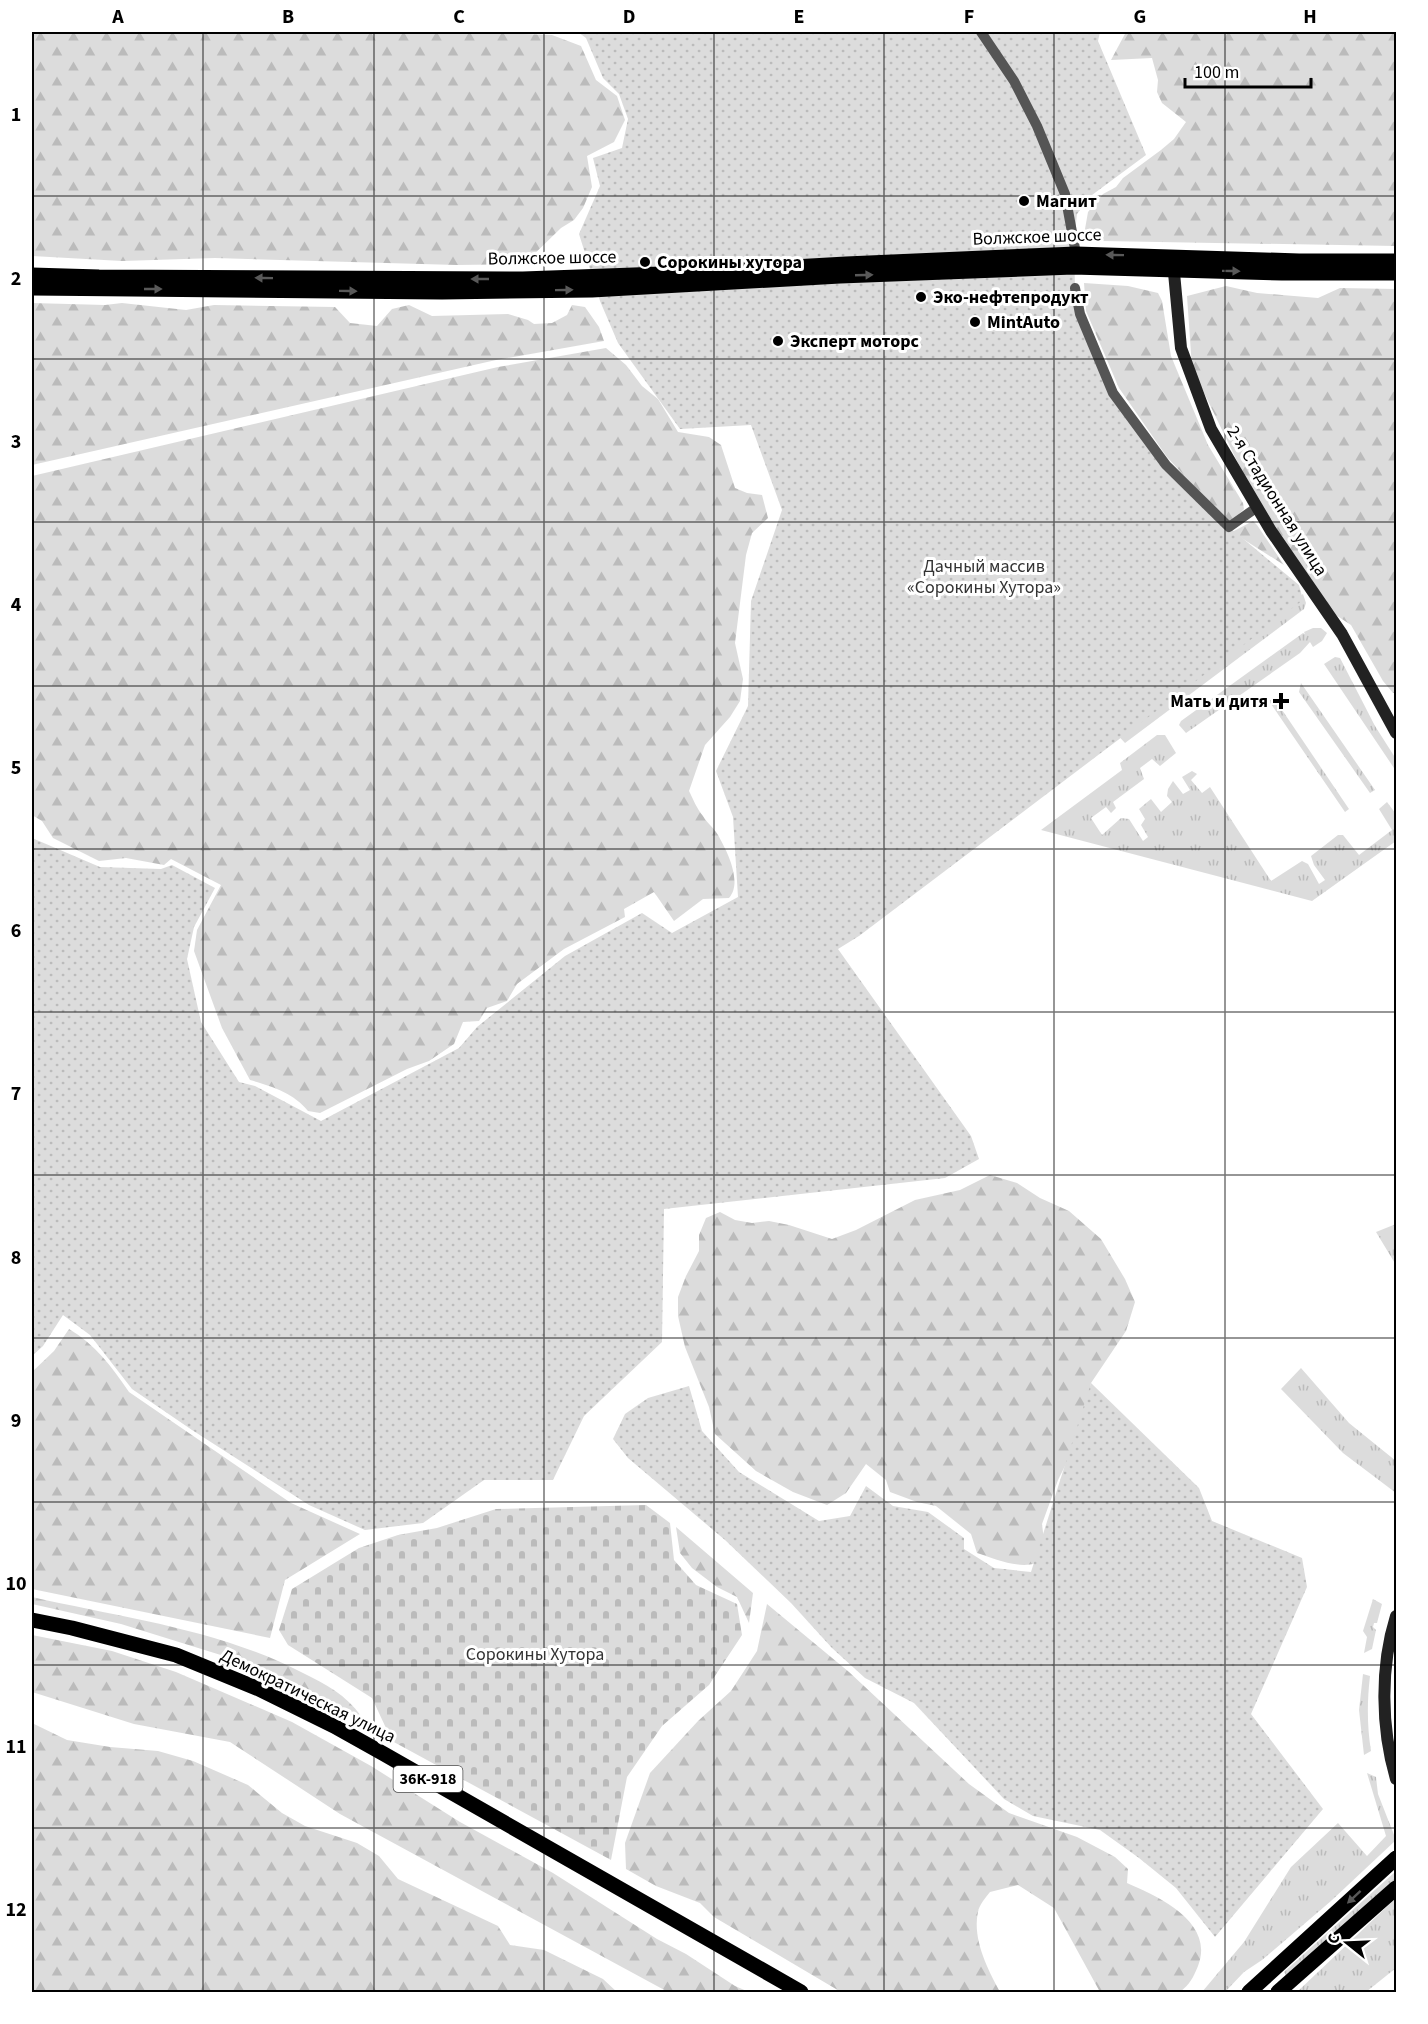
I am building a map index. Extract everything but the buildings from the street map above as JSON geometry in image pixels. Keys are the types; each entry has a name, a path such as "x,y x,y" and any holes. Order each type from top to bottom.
{"main road":[{"name":"Волжское шоссе","path":"32,288 97,283 523,279 1076,254 1173,263 1396,273"},
{"name":"Волжское шоссе","path":"32,275 97,283 442,292 592,290 840,276 1173,263 1396,261"},
{"name":"2-я Стадионная улица","path":"1173,263 1181,348 1210,429 1256,508 1342,634 1396,733"},
{"path":"1396,1616 1387,1659 1385,1693 1387,1728 1396,1779"},
{"name":"Демократическая улица","path":"32,1620 176,1655 259,1689 354,1737 801,1992"},
{"path":"1250,1992 1396,1858"},
{"path":"1278,1992 1396,1888"}],"street":[{"path":"981,32 1014,81 1037,126 1065,194 1076,254"},
{"path":"1075,288 1080,314 1113,393 1166,465 1229,527 1256,508"}],"green space":[{"path":"32,32 518,32 552,35 581,46 596,80 617,96 625,120 614,142 587,156 592,187 583,208 574,220 561,228 524,264 457,265 215,258 122,261 32,256"},
{"name":"Дачный массив «Сорокины Хутора»","path":"578,32 1100,32 1098,41 1146,155 1092,195 1077,214 1074,243 1075,288 1113,393 1166,465 1229,527 1299,585 1303,600 859,936 838,949 971,1136 979,1159 945,1178 664,1209 662,1342 584,1416 553,1480 484,1480 423,1523 365,1530 309,1505 132,1389 90,1335 63,1315 43,1346 32,1356 32,838 100,867 161,869 172,865 215,888 194,927 187,959 201,1022 239,1082 255,1086 321,1121 459,1048 477,1027 565,956 642,913 672,933 738,897 733,817 716,771 748,706 751,601 782,510 751,425 680,429 618,343 600,301 579,234 600,186 593,158 622,148 628,119 619,94 603,78 586,38"},
{"path":"1126,32 1396,32 1396,246 1092,240 1085,229 1088,212 1103,194 1116,187 1123,178 1174,139 1186,122 1162,103 1157,92 1158,80 1152,58 1111,60"},
{"path":"1084,283 1128,286 1158,293 1162,301 1171,356 1208,445 1243,503 1244,509 1228,523 1167,457 1119,388 1086,311"},
{"path":"1226,286 1257,293 1318,298 1340,288 1396,289 1396,693 1393,693 1383,681 1351,625 1322,606 1271,531 1192,368 1187,296"},
{"path":"32,303 105,305 122,303 186,310 214,305 335,307 350,323 377,326 392,309 409,305 432,316 508,314 534,324 552,323 567,315 572,305 585,307 599,327 604,341 496,360 32,465"},
{"path":"606,348 626,365 642,386 658,399 678,432 709,437 721,445 735,488 747,493 762,495 768,518 752,533 746,555 735,643 743,679 740,701 730,717 705,745 689,791 725,849 734,875 733,891 729,898 703,899 674,921 654,892 624,909 625,917 564,949 517,984 507,1001 487,1008 479,1021 463,1022 454,1044 429,1061 407,1069 320,1113 308,1111 289,1095 250,1080 222,1028 194,951 197,930 221,885 171,859 164,865 126,858 99,861 53,838 42,821 32,815 32,476 498,367"},
{"path":"1253,521 1257,525 1284,565 1232,532"},
{"path":"1303,594 1306,603 1304,609 1125,743 1112,729 1190,672"},
{"path":"1313,628 1321,628 1327,633 1322,641 1313,647 1310,642 1300,653 1186,733 1179,725 1181,721 1303,633 1305,634 1304,632"},
{"path":"1335,657 1340,658 1375,726 1396,759 1396,771 1324,664"},
{"path":"1301,683 1375,790 1370,793 1299,692"},
{"path":"1274,698 1349,809 1345,812 1269,701"},
{"path":"1157,735 1165,735 1176,753 1160,766 1152,759 1140,768 1144,779 1113,802 1116,808 1111,813 1106,807 1091,818 1102,835 1121,818 1129,819 1143,841 1148,837 1141,825 1145,819 1139,809 1151,799 1161,812 1172,802 1167,796 1173,781 1183,794 1190,790 1182,777 1192,771 1197,774 1191,780 1202,793 1210,787 1271,881 1302,861 1308,864 1319,884 1325,880 1314,865 1311,856 1338,835 1343,835 1359,855 1392,830 1379,809 1387,802 1396,814 1396,841 1312,901 1041,830 1122,770 1120,763"},
{"path":"990,1175 1017,1183 1040,1198 1069,1211 1101,1239 1125,1279 1135,1302 1126,1331 1091,1383 1081,1434 1058,1480 1042,1524 1046,1558 1030,1565 1012,1564 977,1553 971,1534 936,1506 890,1492 886,1480 866,1464 846,1493 827,1505 793,1492 756,1471 715,1434 709,1407 685,1347 678,1316 678,1297 699,1251 699,1235 706,1218 720,1212 735,1220 752,1223 769,1221 832,1239 856,1230 915,1200 960,1190"},
{"path":"1396,1224 1396,1265 1376,1232"},
{"path":"69,1329 102,1357 129,1392 291,1503 360,1534 285,1580 270,1638 32,1589 32,1372 54,1351"},
{"path":"1301,1368 1349,1423 1396,1461 1396,1493 1343,1453 1281,1389"},
{"path":"1091,1383 1199,1488 1212,1521 1302,1558 1307,1587 1251,1714 1323,1809 1215,1937 1176,1888 1100,1830 1033,1816 1004,1799 914,1703 865,1678 832,1648 791,1603 725,1540 628,1458 613,1439 625,1414 648,1398 689,1386 702,1431 739,1472 819,1521 850,1516 866,1486 893,1506 928,1512 964,1538 964,1549 994,1568 1031,1572"},
{"name":"Сорокины Хутора","path":"646,1505 670,1523 674,1560 696,1585 737,1604 742,1635 709,1685 662,1726 627,1777 611,1860 392,1741 372,1698 288,1645 279,1630 292,1589 359,1548 398,1535 437,1528 496,1509"},
{"path":"676,1527 753,1593 749,1623 737,1597 717,1587 692,1568 680,1553"},
{"path":"32,1597 170,1626 238,1646 271,1658 320,1681 342,1696 361,1716 354,1717 240,1661 121,1624 32,1604"},
{"path":"1373,1599 1382,1604 1377,1623 1374,1623 1373,1627 1376,1630 1372,1649 1364,1653 1367,1637 1363,1631"},
{"path":"767,1604 849,1672 969,1784 1009,1813 1077,1837 1115,1857 1128,1869 1127,1883 1181,1913 1199,1936 1201,1950 1198,1966 1186,1986 1180,1992 1100,1992 1054,1908 1018,1885 990,1892 978,1912 979,1943 986,1964 1000,1992 841,1992 714,1917 700,1903 656,1886 626,1869 625,1843 650,1773 698,1721 731,1691 757,1651"},
{"path":"32,1635 112,1651 176,1672 292,1722 371,1766 460,1822 553,1873 657,1939 749,1992 668,1992 340,1814 230,1742 134,1724 32,1692"},
{"path":"1363,1674 1370,1676 1368,1714 1371,1751 1364,1755 1359,1710"},
{"path":"32,1723 67,1740 158,1751 193,1761 248,1785 282,1813 305,1826 357,1843 379,1856 398,1879 498,1926 510,1945 544,1950 603,1979 617,1992 32,1992"},
{"path":"1367,1773 1376,1777 1378,1794 1396,1840 1331,1901 1262,1960 1244,1972 1225,1992 1202,1992 1244,1942 1291,1867 1338,1823 1367,1856 1386,1836"},
{"path":"1396,1871 1396,1881 1287,1977 1284,1972"},
{"path":"1396,1898 1396,1968 1366,1992 1297,1992"}],"place":[{"name":"Магнит","path":"1024,201"},
{"name":"Сорокины хутора","path":"645,262"},
{"name":"Эко-нефтепродукт","path":"921,297"},
{"name":"MintAuto","path":"975,322"},
{"name":"Эксперт моторс","path":"778,341"},
{"name":"Мать и дитя","path":"1281,701"}]}
